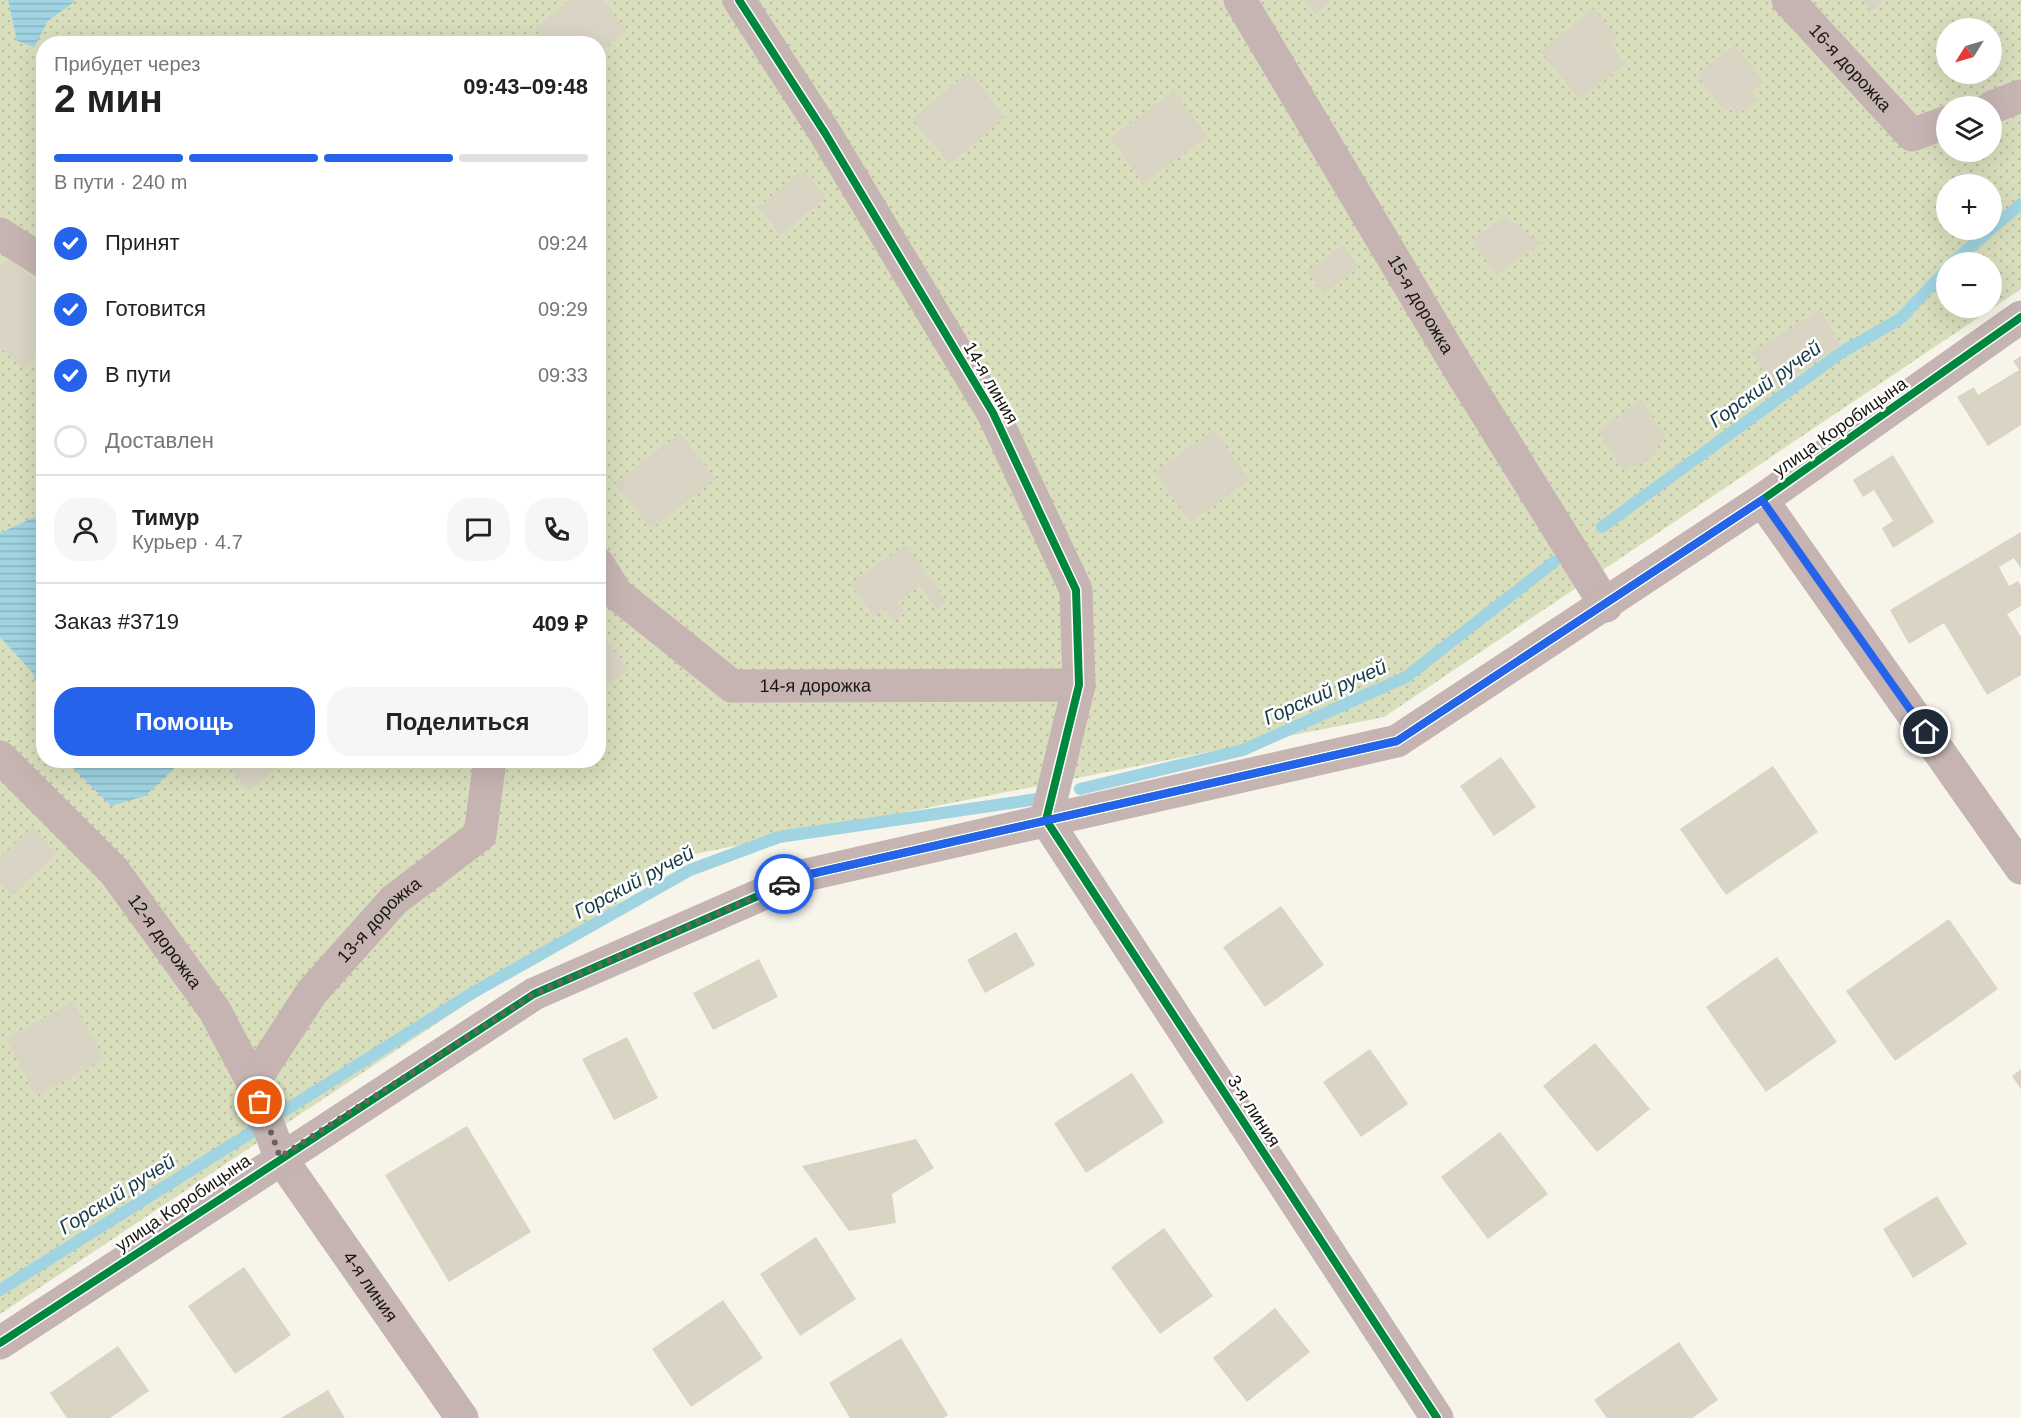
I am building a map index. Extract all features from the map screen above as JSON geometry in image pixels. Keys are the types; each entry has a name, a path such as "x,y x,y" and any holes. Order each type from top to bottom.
{"street":[{"name":"14-я линия","path":"739,0 825,133 993,412 1076,590 1079,685 1046,820"},
{"name":"15-я дорожка","path":"1240,0 1456,364 1606,606"},
{"name":"16-я дорожка","path":"1788,0 1912,135 1936,126"},
{"path":"2002,103 2021,96"},
{"path":"0,234 36,257"},
{"name":"улица Коробицына","path":"0,1343 280,1157 534,994 806,875 1397,741 1606,606 1762,500 2021,316"},
{"path":"1762,500 2021,868"},
{"name":"14-я дорожка","path":"606,577 617,594 732,686 1079,685"},
{"name":"12-я дорожка","path":"0,757 114,871 215,1011 253,1083 280,1157"},
{"name":"13-я дорожка","path":"253,1083 312,992 394,900 480,835 489,768"},
{"name":"3-я линия","path":"1046,820 1437,1418"},
{"name":"4-я линия","path":"280,1157 462,1418"}],"green space":[{"path":"0,0 2021,0 2021,289 2002,302 2002,252 1936,252 1936,318 1978,318 1384,717 690,855 0,1314"}],"water":[{"path":"8,0 73,0 74,2 48,21 40,36 36,36 34,47 17,41"},
{"path":"36,516 36,683 32,672 0,637 0,533"},
{"path":"73,768 175,768 145,796 111,806"}],"building":[{"path":"570,0 603,0 627,31 606,48 606,36 541,36 535,28"},
{"path":"1304,0 1333,0 1315,14"},
{"path":"1862,0 1884,0 1872,12"},
{"path":"1594,8 1618,38 1610,44 1625,64 1580,100 1540,51"},
{"path":"1735,45 1764,82 1752,91 1757,101 1737,115 1731,107 1724,111 1696,74"},
{"path":"968,72 1006,117 950,164 912,119"},
{"path":"1174,91 1208,136 1143,184 1110,138"},
{"path":"803,170 826,197 781,235 758,207"},
{"path":"1505,216 1541,244 1496,275 1471,240"},
{"path":"1343,245 1359,268 1323,294 1307,271"},
{"path":"9,258 36,281 36,356 24,369 0,348 0,268"},
{"path":"1820,310 1841,346 1773,388 1751,352"},
{"path":"2021,356 2021,425 1988,446 1957,397 1974,387 1978,395 2019,370 2013,361"},
{"path":"1641,399 1665,436 1652,456 1640,465 1623,470 1598,431"},
{"path":"1214,430 1250,480 1190,522 1154,472"},
{"path":"680,433 716,479 651,529 615,483"},
{"path":"1893,455 1934,522 1893,548 1882,528 1893,521 1874,490 1863,497 1853,480"},
{"path":"2021,532 2021,569 2014,558 1999,567 2009,586 2018,581 2021,586 2021,606 2007,614 2021,637 2021,675 1987,695 1944,623 1909,644 1890,610"},
{"path":"906,544 947,602 937,609 920,586 897,602 905,613 894,621 885,609 874,617 850,584"},
{"path":"606,639 629,669 606,686"},
{"path":"1501,757 1536,807 1494,836 1460,786"},
{"path":"1773,766 1818,832 1726,895 1680,829"},
{"path":"230,768 277,768 248,791"},
{"path":"33,827 57,854 11,895 0,883 0,857"},
{"path":"1281,906 1324,965 1265,1007 1223,947"},
{"path":"1949,919 1998,989 1895,1061 1846,991"},
{"path":"1016,932 1035,965 985,993 967,960"},
{"path":"1777,957 1837,1042 1766,1092 1706,1007"},
{"path":"759,959 778,997 713,1030 693,993"},
{"path":"73,1002 104,1059 36,1096 6,1038"},
{"path":"627,1037 658,1098 614,1120 582,1059"},
{"path":"1595,1043 1650,1109 1597,1152 1543,1086"},
{"path":"1370,1049 1408,1104 1361,1137 1323,1082"},
{"path":"2021,1069 2021,1089 2012,1076"},
{"path":"1132,1073 1164,1122 1086,1173 1054,1123"},
{"path":"467,1126 531,1232 449,1282 385,1175"},
{"path":"1500,1132 1548,1194 1488,1239 1441,1177"},
{"path":"916,1139 934,1168 892,1194 896,1223 849,1231 802,1166"},
{"path":"1937,1196 1967,1244 1913,1278 1883,1229"},
{"path":"1164,1228 1213,1296 1160,1334 1111,1267"},
{"path":"816,1237 856,1299 800,1336 760,1274"},
{"path":"244,1267 291,1335 235,1374 188,1306"},
{"path":"723,1300 763,1358 691,1407 652,1349"},
{"path":"1275,1308 1310,1352 1247,1402 1213,1358"},
{"path":"901,1338 948,1415 943,1418 850,1418 829,1383"},
{"path":"1679,1342 1718,1400 1692,1418 1607,1418 1594,1400"},
{"path":"118,1346 149,1391 110,1418 67,1418 50,1393"},
{"path":"328,1390 345,1418 281,1418"}],"waterway":[{"name":"Горский ручей","path":"2002,220 2021,204"},
{"name":"Горский ручей","path":"1965,252 1978,240"},
{"name":"Горский ручей","path":"1602,527 1842,352 1900,319 1936,281"},
{"name":"Горский ручей","path":"1080,789 1243,750 1406,677 1554,562"},
{"name":"Горский ручей","path":"284,1111 474,992 690,870 779,837 1044,798"},
{"name":"Горский ручей","path":"0,1290 255,1130"}],"cycle path":[{"path":"739,0 825,133 993,413 1076,590 1079,685 1046,820 1437,1418"},
{"path":"0,1343 534,994 806,875 1397,741 1762,500 2021,317"}],"way so far":[{"path":"260,1102 280,1157 534,994 784,884"}],"route":[{"path":"784,884 806,875 1397,741 1606,606 1762,500 1926,732"}]}
